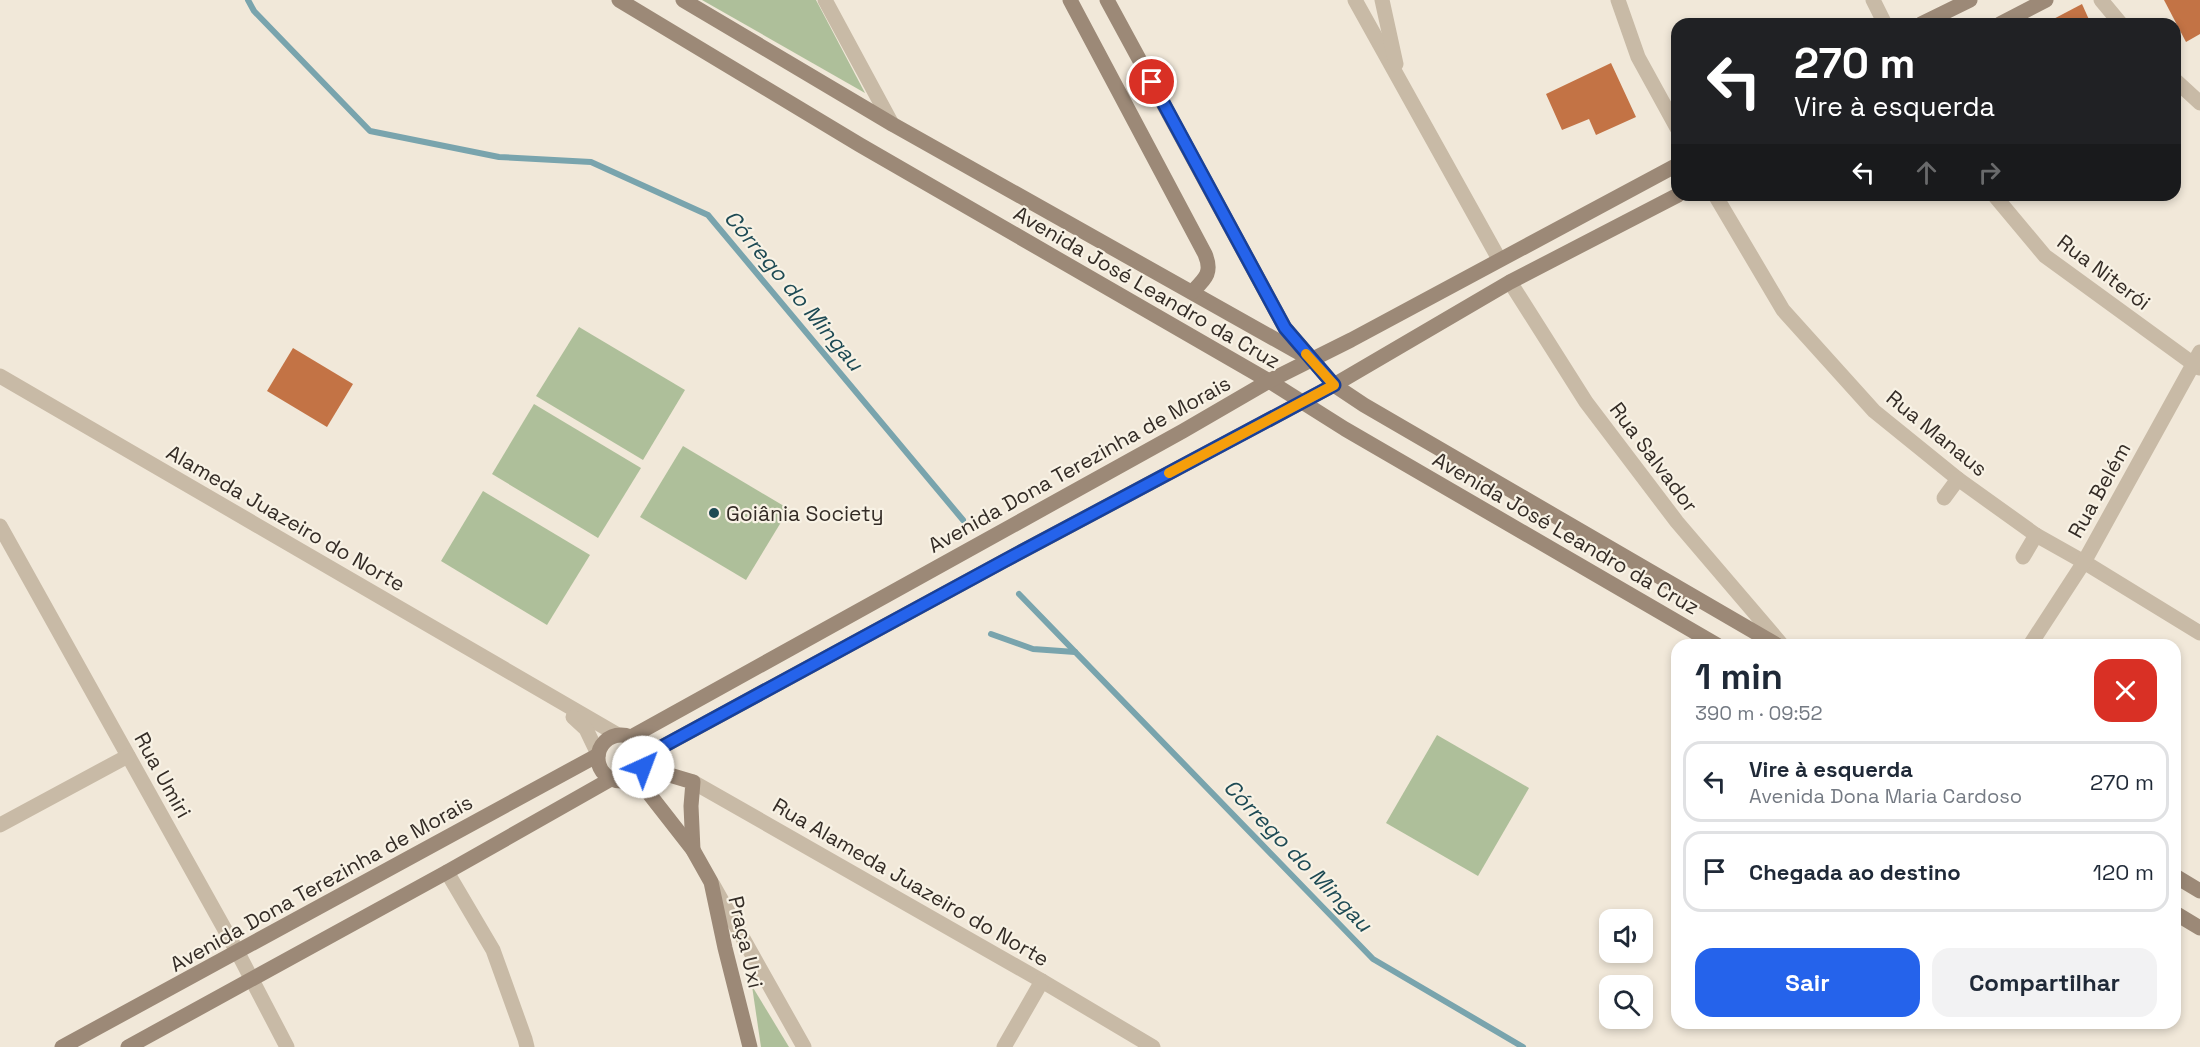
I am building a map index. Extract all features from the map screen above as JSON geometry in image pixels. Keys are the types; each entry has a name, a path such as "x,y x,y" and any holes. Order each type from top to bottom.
{"main road":[{"name":"Avenida José Leandro da Cruz","path":"619,0 860,145 1269,381 1365,441 1707,639"},
{"name":"Avenida José Leandro da Cruz","path":"682,0 892,124 1311,360 1334,385 1364,405 1767,639"},
{"path":"1070,0 1205,254 1209,271 1192,292"},
{"path":"1107,0 1285,328 1311,360"},
{"path":"1933,18 1970,0"},
{"path":"2012,18 2046,0"},
{"name":"Avenida Dona Terezinha de Morais","path":"624,736 1173,437 1269,381 1351,340 1671,168"},
{"path":"641,767 641,744 624,736 605,741 598,755 600,769 611,779 624,782 641,767 1004,561 1334,385 1510,282 1671,199"},
{"name":"Avenida Dona Terezinha de Morais","path":"63,1047 598,755"},
{"name":"Rua Alameda Juazeiro do Norte","path":"641,767 693,782"},
{"name":"Praça Uxi","path":"641,767 711,882 750,1047"},
{"path":"128,1047 611,779"},
{"name":"Praça Uxi","path":"693,782 691,806 693,850"},
{"path":"2181,880 2200,891"},
{"path":"2181,917 2200,928"}],"street":[{"path":"825,0 892,124"},
{"path":"1355,0 1499,259"},
{"path":"1382,0 1400,83"},
{"path":"1617,0 1638,57 1671,117"},
{"path":"1873,0 1882,18"},
{"path":"2101,0 2116,18"},
{"path":"2181,86 2200,103"},
{"name":"Rua Manaus","path":"1718,201 1783,310 1874,411 1958,479 2036,535 2200,633"},
{"name":"Rua Niterói","path":"1999,201 2045,256 2198,362"},
{"name":"Rua Salvador","path":"1510,282 1586,402 1677,522 1777,639"},
{"name":"Rua Belém","path":"2034,639 2084,562 2198,362"},
{"name":"Alameda Juazeiro do Norte","path":"0,376 550,697 624,736"},
{"path":"1944,498 1958,479"},
{"name":"Rua Umiri","path":"0,526 238,953 287,1047"},
{"path":"2023,557 2036,535"},
{"path":"0,558 14,551"},
{"name":"Alameda Juazeiro do Norte","path":"550,697 586,729 598,755"},
{"path":"0,825 128,756"},
{"name":"Rua Alameda Juazeiro do Norte","path":"693,782 1153,1047"},
{"path":"447,872 493,950 527,1047"},
{"path":"711,882 804,1047"},
{"path":"1004,1047 1042,981"}],"green space":[{"path":"702,0 816,0 865,93"},
{"path":"579,327 685,390 643,460 536,396"},
{"path":"534,404 641,468 598,538 492,474"},
{"name":"Goiânia Society","path":"683,446 789,509 746,580 640,517"},
{"path":"483,491 590,555 547,625 441,561"},
{"path":"1437,735 1529,788 1478,876 1386,823"},
{"path":"752,986 789,1047 761,1047"}],"building":[{"path":"2164,0 2200,0 2200,34 2186,42 2181,32 2181,18 2173,18"},
{"path":"2082,4 2088,18 2055,18"},
{"path":"1611,63 1636,117 1596,135 1589,119 1562,130 1546,94"},
{"path":"293,348 353,384 327,427 267,391"}],"waterway":[{"name":"Córrego do Mingau","path":"248,0 254,11 370,131 499,157 591,162 708,215 963,520"},
{"name":"Córrego do Mingau","path":"1019,594 1373,959 1523,1047"},
{"name":"Córrego do Mingau","path":"991,634 1033,649 1075,652"}],"slow traffic":[{"path":"1169,473 1334,385 1306,354"}],"place":[{"name":"Goiânia Society","path":"714,513"}],"route":[{"path":"643,767 645,756 1334,385 1285,328 1152,82"}]}
